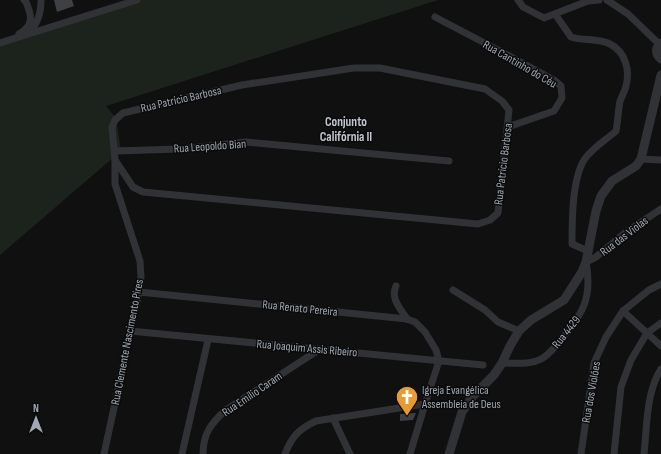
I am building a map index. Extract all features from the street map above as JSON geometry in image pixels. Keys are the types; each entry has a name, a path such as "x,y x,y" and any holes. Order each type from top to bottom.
{"street":[{"path":"10,40 25,31 30,24 31,16 24,0"},
{"path":"26,35 32,30 37,22 41,11 41,0"},
{"path":"0,43 137,0"},
{"path":"518,0 523,7 544,18 588,1 599,0"},
{"path":"607,0 628,14 660,44 656,50 658,57 661,59"},
{"path":"555,14 571,38 610,44 618,50 626,60 628,75 626,87 621,99 616,131 587,156 576,178 572,244 588,251"},
{"name":"Rua Cantinho do Céu","path":"435,17 554,80 561,86 562,98 554,111 508,127"},
{"path":"661,65 661,76 640,159 661,160"},
{"name":"Rua Patrício Barbosa","path":"354,68 380,68 485,89 502,101 509,110 508,127 498,213 490,220 478,224 143,192 133,187 115,160 112,127 115,120 123,113 242,85 354,68"},
{"name":"Rua Leopoldo Bian","path":"115,151 180,149 246,142 449,162"},
{"name":"Rua das Violas","path":"449,454 462,412 473,396 494,375 519,331 531,320 564,300 582,272 586,262 596,211 601,196 612,181 636,166 640,159"},
{"name":"Rua Clemente Nascimento Pires","path":"104,454 139,292 141,276 140,261 115,184 115,160"},
{"name":"Rua das Violas","path":"586,262 596,258 625,233 661,209"},
{"name":"Rua 4429","path":"502,363 529,363 542,359 573,326 584,308 587,295 588,275 586,262"},
{"name":"Rua dos Violões","path":"583,454 594,363 606,337 623,311 649,290 661,284"},
{"path":"396,286 393,292 394,298 407,319"},
{"path":"453,290 485,310 498,322 519,331"},
{"name":"Rua Renato Pereira","path":"139,292 407,319 415,322 425,332 436,350 439,361"},
{"path":"623,311 661,346"},
{"path":"614,454 621,387 631,360 647,333 661,323"},
{"name":"Rua Joaquim Assis Ribeiro","path":"130,331 208,340 321,349 483,366"},
{"path":"182,454 208,340"},
{"name":"Rua Emílio Caram","path":"203,454 205,438 215,419 226,410 321,349"},
{"path":"410,454 439,361"},
{"path":"644,454 650,394 657,374 661,369"},
{"path":"285,454 292,438 306,426 316,421 425,404"},
{"path":"333,418 350,454"}],"shaded area":[{"path":"140,0 438,0 106,106 116,118 121,151 0,255 0,44"}],"building":[{"path":"54,0 72,0 74,6 57,12"},
{"name":"Igreja Evangélica Assembleia de Deus","path":"416,413 413,420 400,421 400,414"}],"place":[{"name":"Igreja Evangélica Assembleia de Deus","path":"407,416"}],"district":[{"name":"Conjunto Califórnia II","path":"346,128"}]}
